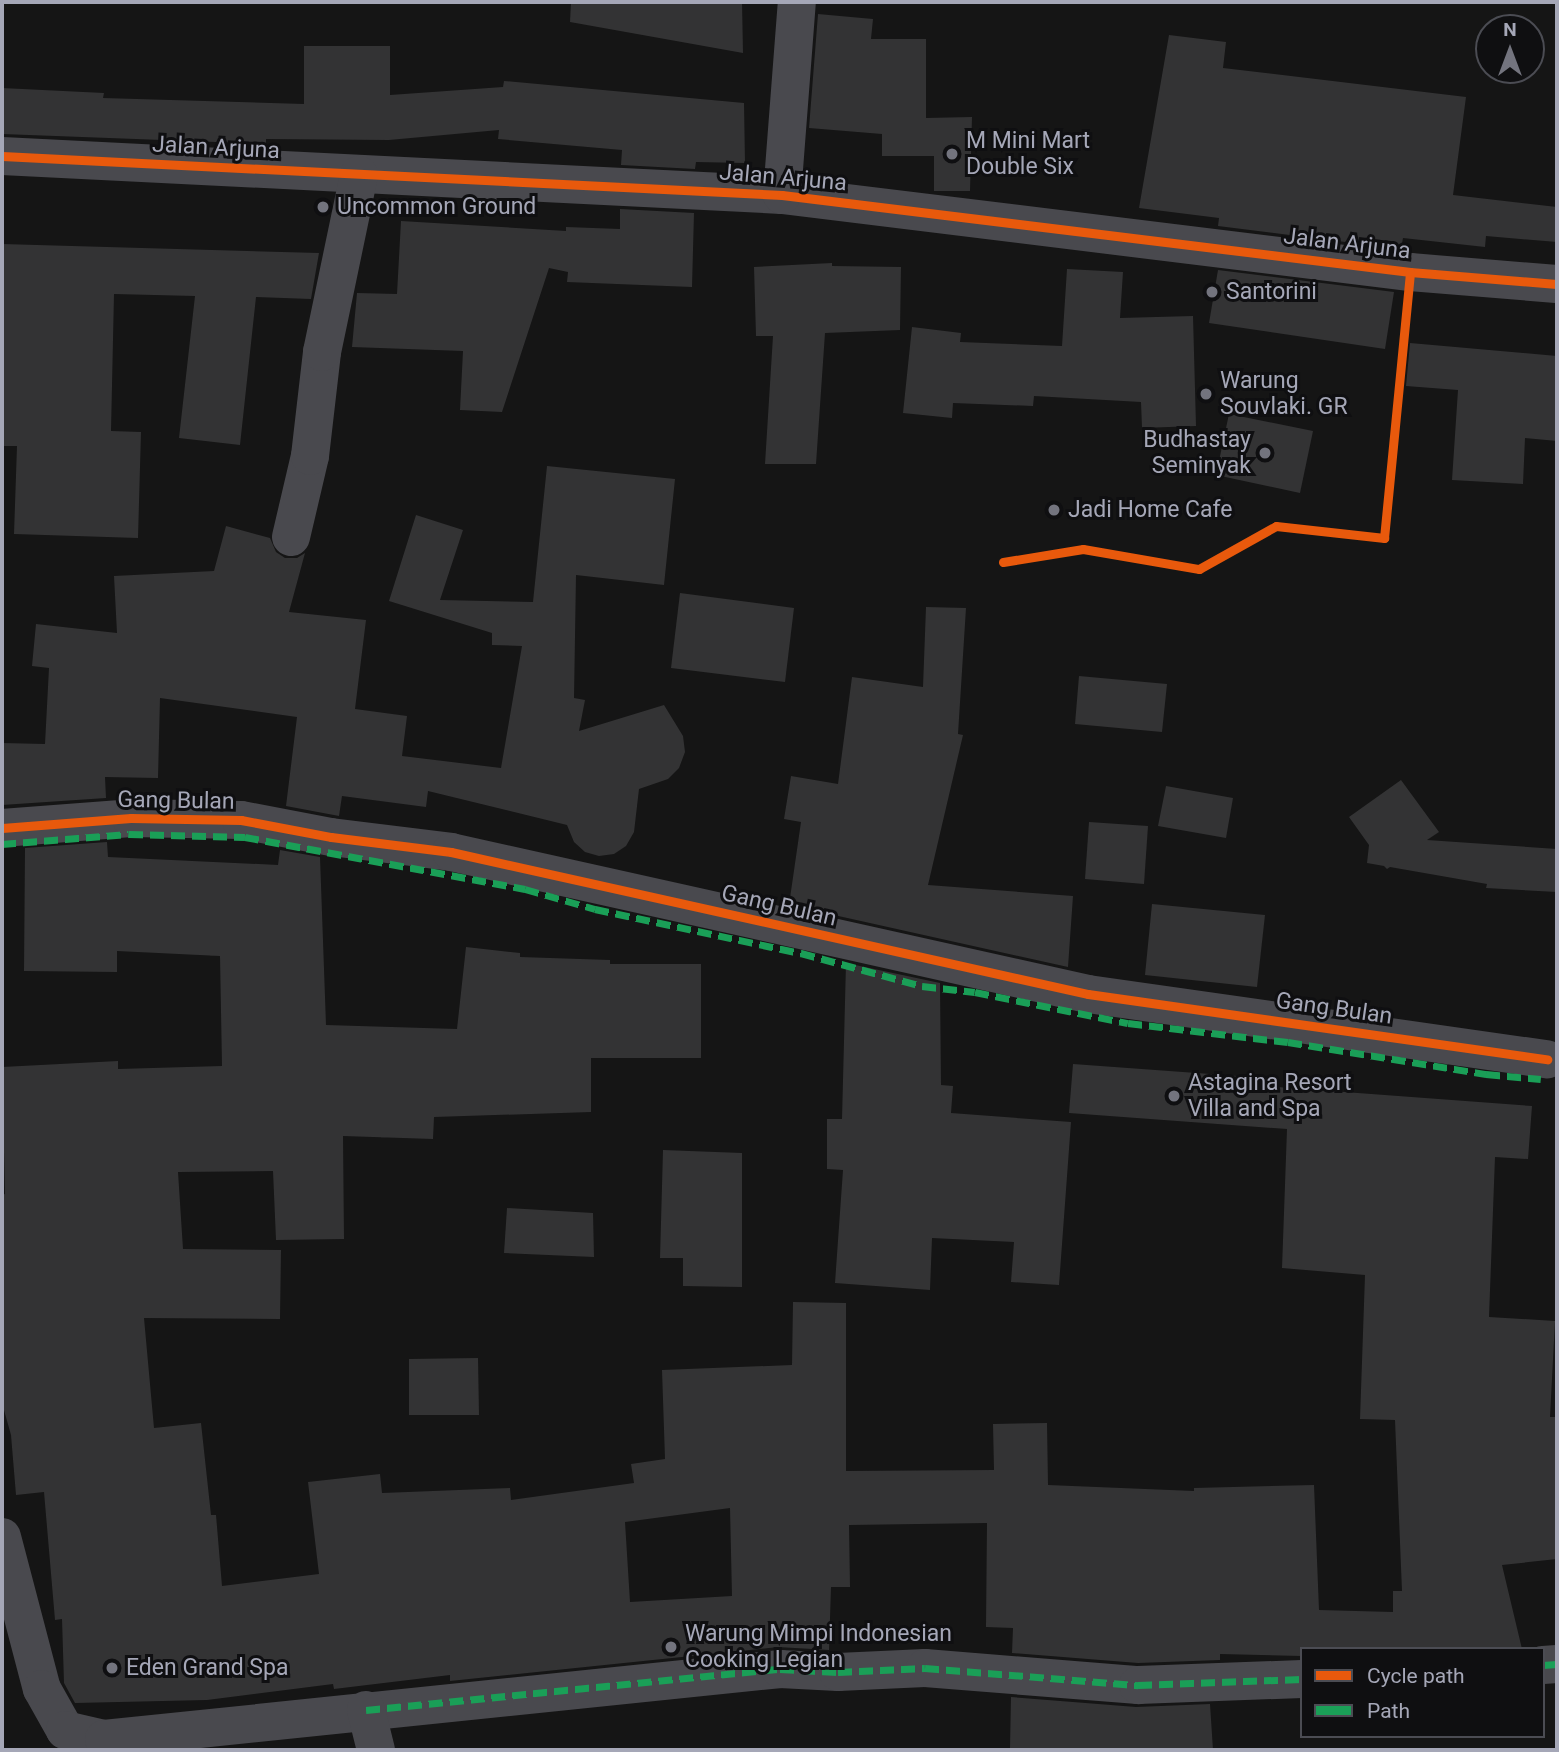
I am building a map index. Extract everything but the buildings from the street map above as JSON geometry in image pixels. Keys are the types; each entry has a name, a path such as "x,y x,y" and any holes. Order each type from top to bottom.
{"street":[{"path":"782,195 797,2"},
{"name":"Jalan Arjuna","path":"2,156 782,195 1409,272 1557,284"},
{"path":"291,537 310,456 322,352 359,175"},
{"name":"Gang Bulan","path":"2,828 131,818 242,820 331,837 451,852 1088,994 1544,1069 1486,1074 1288,1042 1128,1023 975,992 922,986 801,953 595,909 525,888 245,837 129,834 2,844"},
{"path":"2,1538 42,1689 65,1730 104,1738 780,1669 838,1672 925,1668 1138,1685 1300,1679"},
{"path":"366,1710 376,1750"}],"marked path":[{"path":"2,844 129,834 245,837 525,889 595,909 801,953 922,986 975,992 1128,1023 1288,1042 1486,1074 1541,1079"},
{"path":"1545,1665 1557,1664"},
{"path":"366,1710 780,1669 838,1672 925,1668 1138,1685 1300,1679"}],"cycle path":[{"path":"2,156 782,195 1410,272 1557,284"},
{"path":"1003,562 1083,549 1199,569 1276,526 1384,538 1410,272"},
{"path":"2,828 131,818 241,820 331,837 451,852 1088,994 1547,1059"}],"place":[{"name":"M Mini Mart Double Six","path":"952,154"},
{"name":"Uncommon Ground","path":"323,207"},
{"name":"Santorini","path":"1212,292"},
{"name":"Warung Souvlaki. GR","path":"1206,394"},
{"name":"Budhastay Seminyak","path":"1265,453"},
{"name":"Jadi Home Cafe","path":"1054,510"},
{"name":"Astagina Resort Villa and Spa","path":"1174,1096"},
{"name":"Warung Mimpi Indonesian Cooking Legian","path":"671,1647"},
{"name":"Eden Grand Spa","path":"112,1668"}]}
